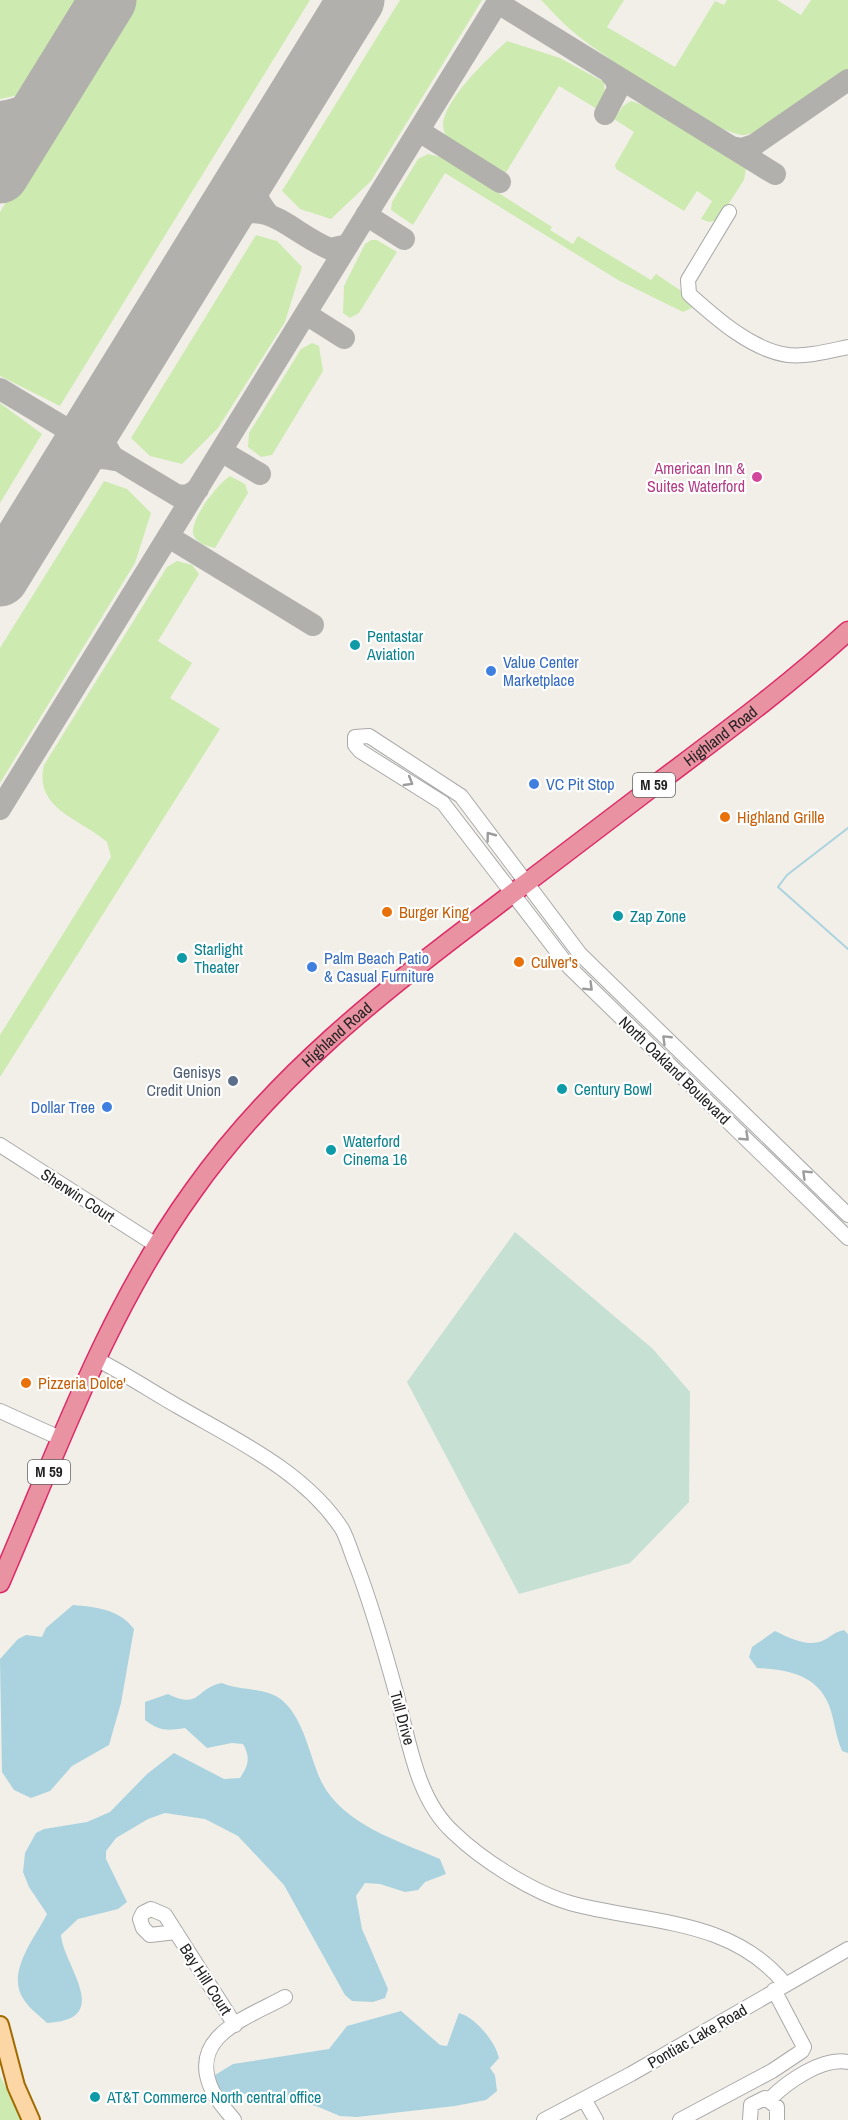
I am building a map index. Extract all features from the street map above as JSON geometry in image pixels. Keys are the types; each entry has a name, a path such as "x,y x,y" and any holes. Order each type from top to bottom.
{"highway":[{"name":"Highland Road","path":"0,1583 96,1359 129,1292 156,1245 193,1191 231,1142 313,1053 404,974 748,716 848,631"}],"main road":[{"path":"0,2025 16,2086 31,2120"}],"street":[{"path":"729,212 688,280 689,294 711,314 772,351 800,355 848,347"},
{"name":"North Oakland Boulevard","path":"848,1215 580,954 465,801 452,788 369,736 355,737 355,745 360,751 443,803 576,974 848,1238"},
{"name":"Sherwin Court","path":"0,1145 156,1245"},
{"name":"Tull Drive","path":"96,1359 283,1470 320,1503 343,1530 381,1635 425,1793 451,1831 494,1864 558,1899 727,1938 754,1953 770,1966 804,2047 802,2051 772,2071 680,2120"},
{"path":"0,1411 62,1439"},
{"name":"Bay Hill Court","path":"176,1932 235,2025"},
{"name":"Pontiac Lake Road","path":"544,2120 848,1949"},
{"path":"234,2120 212,2091 203,2066 208,2049 224,2031 285,1998"},
{"path":"750,2120 749,2109 755,2101 770,2099 791,2082 826,2064 848,2062"},
{"path":"584,2099 596,2120"},
{"path":"770,2099 777,2107 777,2120"}],"green space":[{"path":"0,0 83,0 30,87 19,95 0,99"},
{"path":"130,0 310,0 60,406 0,376 0,212"},
{"path":"400,0 482,0 371,181 331,219 300,209 282,191"},
{"path":"541,0 624,0 607,27 675,67 715,1 724,5 727,0 777,0 801,15 811,0 848,0 848,69 766,126 744,135 711,123 634,76 572,31"},
{"path":"507,41 560,58 604,82 605,95 597,109 559,86 505,174 452,142 443,127 453,100 476,72"},
{"path":"631,101 649,107 746,168 744,180 718,220 709,222 701,219 712,201 697,191 684,211 616,169 615,165 634,132 614,119 623,106"},
{"path":"428,154 444,158 552,227 550,230 573,244 578,236 651,280 656,274 680,290 693,304 692,308 683,312 618,280 445,173 413,225 391,210 392,202 418,159"},
{"path":"256,235 277,241 302,267 285,322 218,428 182,464 150,456 131,438"},
{"path":"371,240 377,240 397,252 359,313 350,318 343,313 344,286 365,244"},
{"path":"312,343 319,346 323,371 272,455 261,457 248,447 249,433 301,349"},
{"path":"0,403 42,434 0,503"},
{"path":"230,476 245,484 248,493 215,548 198,541 193,530 205,504"},
{"path":"104,481 127,489 151,513 135,563 0,783 0,648"},
{"path":"177,561 192,565 199,574 158,641 192,663 170,698 220,729 0,1077 0,1035 111,857 107,842 52,803 42,780 44,765 167,567"},
{"path":"515,1232 653,1349 690,1392 689,1502 630,1563 519,1594 407,1382"},
{"path":"0,2076 23,2120 0,2120"}],"water":[{"path":"73,1605 98,1608 114,1613 134,1629 121,1703 109,1745 72,1766 50,1791 31,1798 14,1790 2,1772 0,1659 18,1639 26,1635 42,1637 46,1628"},
{"path":"844,1630 848,1634 848,1753 842,1751 826,1699 812,1682 781,1670 757,1668 749,1657 752,1647 775,1631 798,1641 816,1643"},
{"path":"222,1683 269,1693 283,1701 297,1718 317,1773 332,1798 358,1821 390,1838 440,1859 446,1874 425,1882 418,1890 405,1892 380,1884 365,1883 356,1896 362,1929 388,1989 385,1998 373,2002 352,2001 345,1995 284,1885 238,1836 205,1819 165,1813 148,1819 116,1838 106,1851 106,1859 127,1902 118,1909 78,1919 61,1935 80,1989 82,2002 78,2012 67,2020 47,2023 26,2003 19,1990 18,1979 24,1956 47,1914 29,1887 23,1872 25,1853 36,1833 44,1829 87,1822 110,1812 147,1774 174,1753 224,1779 240,1778 248,1762 243,1744 232,1743 207,1748 185,1728 163,1729 145,1720 145,1702 168,1694 187,1700 192,1699"},
{"path":"401,2011 440,2045 447,2046 459,2013 472,2020 484,2031 497,2051 499,2058 490,2068 495,2075 497,2091 486,2100 455,2106 357,2117 340,2116 316,2106 276,2097 217,2091 215,2075 233,2064 329,2049 347,2026"}],"waterway":[{"path":"848,828 787,875 778,887 848,949"}],"taxiway":[{"path":"0,809 499,0"},
{"path":"498,3 775,174"},
{"path":"605,114 618,89 616,80 610,73"},
{"path":"731,147 742,149 754,145 848,80"},
{"path":"0,112 30,102 56,83"},
{"path":"419,131 500,182"},
{"path":"0,150 0,159"},
{"path":"254,165 256,192 260,203 269,215"},
{"path":"218,225 249,212 263,213 330,249 348,245"},
{"path":"366,215 404,239"},
{"path":"306,314 344,338"},
{"path":"0,389 178,496 189,495 198,489"},
{"path":"104,408 103,434 114,458"},
{"path":"221,451 260,474"},
{"path":"65,473 89,459 115,460"},
{"path":"169,537 313,625"}],"runway":[{"path":"0,175 108,0"},
{"path":"0,578 356,0"}],"place":[{"name":"American Inn & Suites Waterford","path":"757,477"},
{"name":"Pentastar Aviation","path":"355,645"},
{"name":"Value Center Marketplace","path":"491,671"},
{"name":"VC Pit Stop","path":"534,784"},
{"name":"Highland Grille","path":"725,817"},
{"name":"Burger King","path":"387,912"},
{"name":"Zap Zone","path":"618,916"},
{"name":"Starlight Theater","path":"182,958"},
{"name":"Culver's","path":"519,962"},
{"name":"Palm Beach Patio & Casual Furniture","path":"312,967"},
{"name":"Genisys Credit Union","path":"233,1081"},
{"name":"Century Bowl","path":"562,1089"},
{"name":"Dollar Tree","path":"107,1107"},
{"name":"Waterford Cinema 16","path":"331,1150"},
{"name":"Pizzeria Dolce'","path":"26,1383"},
{"name":"AT&T Commerce North central office","path":"95,2097"}]}
